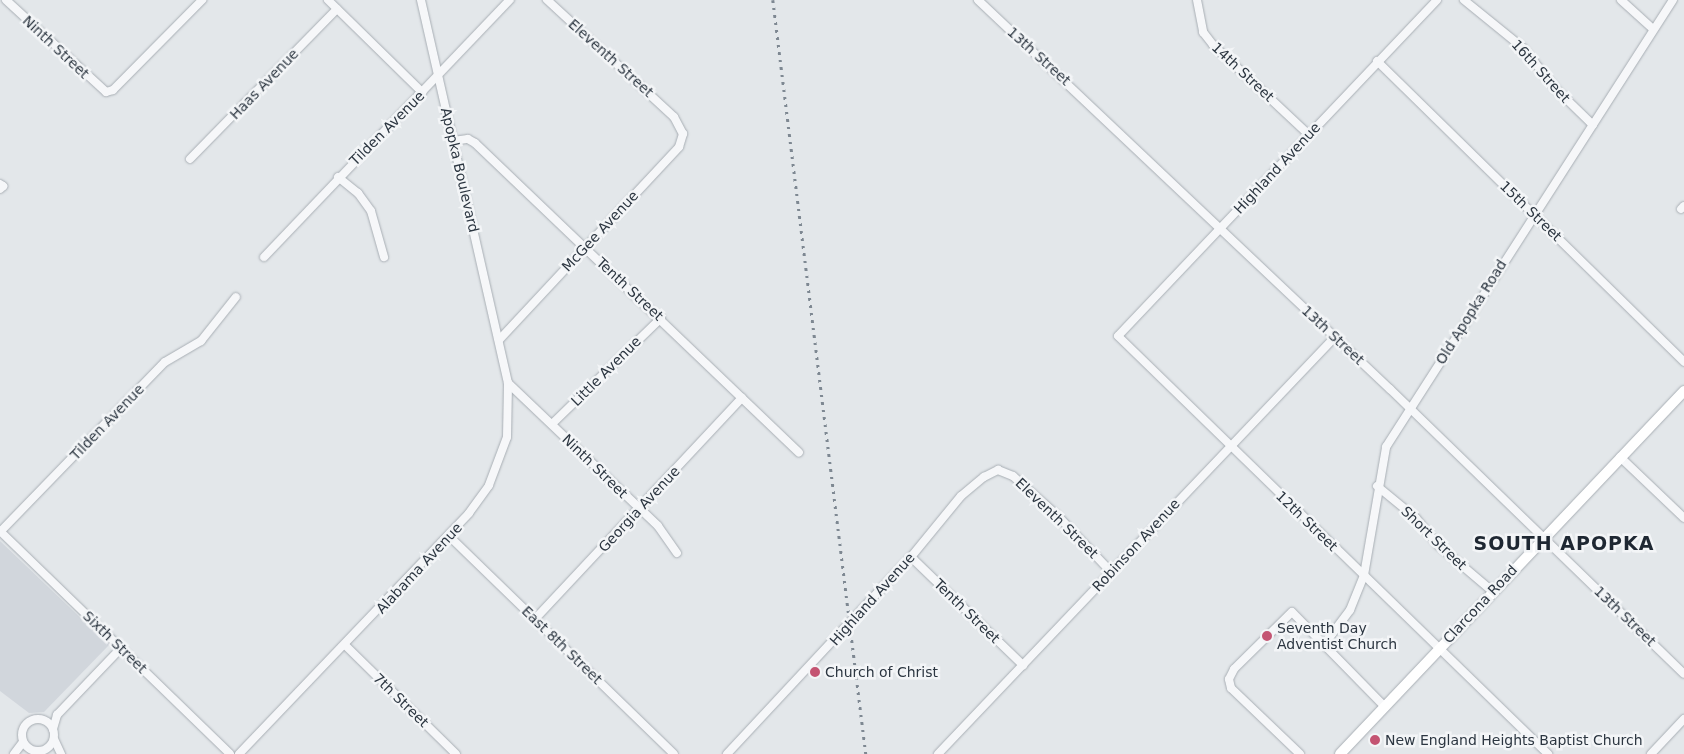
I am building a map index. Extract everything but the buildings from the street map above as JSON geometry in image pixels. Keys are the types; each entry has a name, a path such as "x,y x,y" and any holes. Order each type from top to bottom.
{"main road":[{"name":"Clarcona Road","path":"1340,754 1544,536 1684,392"}],"street":[{"name":"Ninth Street","path":"6,0 106,92 113,90 202,0"},
{"path":"328,0 422,92"},
{"name":"Apopka Boulevard","path":"421,0 499,340"},
{"name":"Tilden Avenue","path":"264,257 338,177 439,76 510,0"},
{"name":"Eleventh Street","path":"547,0 674,117"},
{"name":"13th Street","path":"978,0 1410,408 1684,674"},
{"name":"14th Street","path":"1197,0 1203,32 1213,45 1308,134"},
{"name":"Highland Avenue","path":"1118,336 1377,61 1437,0"},
{"name":"16th Street","path":"1464,0 1523,48 1556,90 1593,125"},
{"path":"1621,0 1653,29"},
{"name":"Old Apopka Road","path":"1323,646 1350,610 1364,575 1376,486 1386,447 1533,213 1593,125 1673,0"},
{"name":"Haas Avenue","path":"190,159 337,9"},
{"name":"15th Street","path":"1377,61 1684,362"},
{"name":"McGee Avenue","path":"499,340 679,147 683,134 674,117"},
{"name":"Tenth Street","path":"453,141 472,140 661,318 800,453"},
{"path":"338,177 358,193 371,211 384,257"},
{"name":"Tilden Avenue","path":"0,531 165,362 202,341 236,296"},
{"name":"Little Avenue","path":"552,424 661,318"},
{"name":"12th Street","path":"1118,336 1499,704 1548,754"},
{"name":"Robinson Avenue","path":"938,754 1230,445 1335,337"},
{"name":"Alabama Avenue","path":"239,754 346,646 449,536 483,495 499,464 508,424 508,383 499,340"},
{"name":"Ninth Street","path":"508,383 668,536 677,553"},
{"name":"Georgia Avenue","path":"535,619 742,398"},
{"path":"1620,457 1684,518"},
{"name":"Eleventh Street","path":"998,470 1013,476 1057,514 1112,572"},
{"name":"Highland Avenue","path":"727,754 911,557 961,496 998,470"},
{"name":"Short Street","path":"1376,486 1416,518 1439,546 1492,591"},
{"name":"Sixth Street","path":"0,531 230,754"},
{"name":"East 8th Street","path":"449,536 674,754"},
{"name":"Tenth Street","path":"911,557 1023,665"},
{"path":"1300,754 1231,688 1229,679 1234,670 1292,612 1323,646 1385,706"},
{"name":"7th Street","path":"346,646 456,754"},
{"path":"52,754 43,750 29,752 23,742 22,733 26,724 56,715 121,648"},
{"path":"56,715 53,729 54,739 61,754"},
{"path":"41,719 53,729"},
{"path":"1651,754 1684,719"},
{"path":"43,750 54,739"},
{"path":"14,754 23,742"}],"shaded area":[{"path":"0,541 109,645 44,712 29,713 0,691"}],"railway":[{"path":"773,0 866,754"}],"place":[{"name":"Seventh Day Adventist Church","path":"1267,636"},
{"name":"Church of Christ","path":"815,672"},
{"name":"New England Heights Baptist Church","path":"1375,740"}],"district":[{"name":"SOUTH APOPKA","path":"1564,544"}]}
